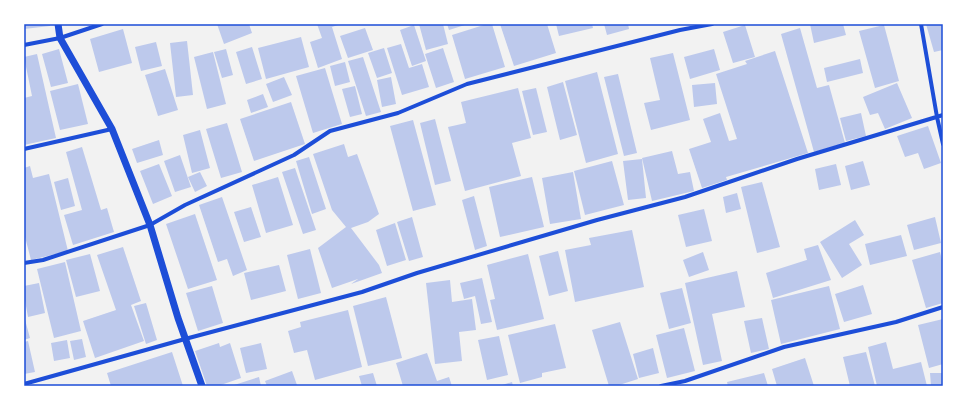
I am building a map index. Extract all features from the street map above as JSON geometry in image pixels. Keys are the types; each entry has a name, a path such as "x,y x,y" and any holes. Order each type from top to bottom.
{"street":[{"path":"58,24 60,38 112,129 150,225 185,339 202,386"},
{"path":"24,45 60,38 102,24"},
{"path":"24,263 43,260 150,225 185,205 294,155 330,131 398,113 467,84 680,30 712,24"},
{"path":"921,24 943,144"},
{"path":"24,384 362,292 417,273 597,220 685,197 797,159 943,115"},
{"path":"24,149 112,129"},
{"path":"661,386 685,381 784,347 896,322 943,307"}],"building":[{"path":"24,24 50,24 50,26 24,29"},
{"path":"217,24 249,24 252,33 224,44"},
{"path":"317,24 341,24 332,27 342,59 318,68 310,42 322,38"},
{"path":"419,24 443,24 448,44 426,50"},
{"path":"447,24 468,24 449,30"},
{"path":"487,24 492,24 505,67 465,79 452,35"},
{"path":"500,24 547,24 556,53 514,66"},
{"path":"556,24 592,24 593,28 559,36"},
{"path":"604,24 628,24 629,29 607,35"},
{"path":"810,24 843,24 846,35 814,43"},
{"path":"926,24 943,24 943,50 934,52"},
{"path":"414,25 426,61 412,66 400,30"},
{"path":"745,25 755,57 733,63 723,32"},
{"path":"884,25 899,81 875,88 859,31"},
{"path":"365,28 373,50 348,58 340,36"},
{"path":"800,28 817,88 829,85 845,143 814,152 781,34"},
{"path":"123,29 132,63 99,72 90,39"},
{"path":"301,37 309,67 266,79 258,48"},
{"path":"187,41 193,95 176,97 170,43"},
{"path":"156,42 162,66 141,71 135,47"},
{"path":"401,44 409,68 422,64 429,87 402,95 387,48"},
{"path":"252,47 262,79 246,84 236,52"},
{"path":"384,48 392,73 377,78 368,53"},
{"path":"443,48 454,82 436,88 425,54"},
{"path":"59,49 68,83 51,87 42,54"},
{"path":"226,49 233,75 222,78 214,52"},
{"path":"714,49 720,70 690,79 684,57"},
{"path":"775,51 808,153 726,177 727,180 702,188 689,149 711,142 703,119 720,113 729,141 737,139 716,74 747,64 745,61"},
{"path":"213,52 226,104 207,109 194,57"},
{"path":"673,53 690,120 651,130 644,103 660,100 650,58"},
{"path":"37,54 56,138 24,145 24,98 32,96 24,57"},
{"path":"363,57 381,112 366,116 348,61"},
{"path":"860,59 863,73 827,82 824,68"},
{"path":"345,62 350,82 335,86 330,66"},
{"path":"325,68 342,124 313,133 296,76"},
{"path":"165,69 178,110 158,116 145,75"},
{"path":"597,72 618,154 586,163 565,81"},
{"path":"618,74 637,153 624,156 604,77"},
{"path":"284,77 292,95 273,102 266,84"},
{"path":"391,77 396,104 382,107 377,80"},
{"path":"563,82 577,135 560,140 547,87"},
{"path":"715,83 717,104 694,107 692,85"},
{"path":"897,83 912,118 885,129 878,113 870,115 863,97"},
{"path":"78,84 88,124 60,130 50,91"},
{"path":"355,86 362,114 350,117 342,89"},
{"path":"518,88 531,138 512,143 521,176 465,191 448,127 466,123 461,102"},
{"path":"536,88 547,132 533,135 522,91"},
{"path":"263,94 268,107 251,113 247,100"},
{"path":"291,102 305,144 254,161 240,119"},
{"path":"861,113 866,136 846,141 840,118"},
{"path":"435,119 451,181 435,185 420,123"},
{"path":"413,120 436,205 413,211 390,126"},
{"path":"227,123 242,172 221,178 206,129"},
{"path":"928,126 941,163 924,169 918,153 905,157 897,136"},
{"path":"200,130 210,168 192,173 183,135"},
{"path":"159,140 163,155 137,163 132,149"},
{"path":"344,144 348,157 357,154 379,214 368,222 351,228 379,265 382,273 351,284 358,279 332,288 318,248 346,227 332,210 313,154"},
{"path":"82,147 101,210 107,208 114,232 73,245 64,215 82,210 66,152"},
{"path":"672,151 678,174 690,172 694,191 652,201 642,158"},
{"path":"180,155 191,187 175,192 164,161"},
{"path":"309,157 326,209 312,214 296,161"},
{"path":"642,159 646,198 628,200 623,161"},
{"path":"612,161 624,205 585,215 574,171"},
{"path":"863,161 870,185 851,190 845,166"},
{"path":"159,164 172,196 153,204 140,171"},
{"path":"836,164 841,185 819,190 815,169"},
{"path":"30,166 33,178 49,174 68,251 31,260 24,233 24,168"},
{"path":"295,168 316,230 303,234 282,172"},
{"path":"200,172 207,186 195,192 188,177"},
{"path":"573,172 581,219 550,224 542,178"},
{"path":"278,177 293,225 266,233 252,185"},
{"path":"532,177 544,227 500,237 489,187"},
{"path":"68,178 75,206 61,210 54,182"},
{"path":"762,182 780,247 757,253 741,187"},
{"path":"737,193 741,209 726,213 723,197"},
{"path":"474,196 487,246 475,250 462,200"},
{"path":"222,197 247,270 233,276 227,259 218,262 199,205"},
{"path":"251,207 261,237 244,242 234,212"},
{"path":"704,209 712,241 686,247 678,215"},
{"path":"195,214 217,280 188,289 166,224"},
{"path":"412,217 423,257 409,261 397,222"},
{"path":"935,217 941,243 914,250 907,225"},
{"path":"855,220 864,235 849,244 862,265 842,278 820,242"},
{"path":"395,223 406,260 387,266 376,230"},
{"path":"632,230 644,287 575,302 565,250 591,245 589,238"},
{"path":"901,235 907,256 870,265 865,244"},
{"path":"818,245 831,280 773,298 766,273 807,260 804,249"},
{"path":"123,247 141,301 131,305 144,341 95,358 83,321 116,310 97,255"},
{"path":"310,249 321,293 298,299 287,255"},
{"path":"558,251 568,291 549,296 539,256"},
{"path":"703,252 709,270 689,277 683,260"},
{"path":"940,252 943,264 943,303 926,308 912,260"},
{"path":"90,254 100,291 76,297 66,260"},
{"path":"528,254 544,319 497,330 490,300 495,299 487,265"},
{"path":"65,262 81,331 54,338 37,269"},
{"path":"279,265 286,291 251,300 244,273"},
{"path":"737,271 745,307 712,314 722,361 703,365 685,283"},
{"path":"482,278 492,322 481,324 475,296 464,299 460,283"},
{"path":"450,280 452,302 472,299 476,330 459,332 462,361 435,364 426,283"},
{"path":"39,283 45,313 28,317 24,286"},
{"path":"863,285 872,314 844,322 835,294"},
{"path":"212,286 223,323 198,331 186,293"},
{"path":"829,286 840,329 781,344 771,300"},
{"path":"682,288 691,323 669,329 660,293"},
{"path":"386,297 402,358 368,366 353,306"},
{"path":"146,303 157,340 146,344 134,306"},
{"path":"348,310 362,367 315,380 307,350 294,353 288,331 301,327 300,322"},
{"path":"24,316 30,338 24,340"},
{"path":"762,318 769,349 751,353 744,321"},
{"path":"943,319 943,364 929,368 918,325"},
{"path":"620,322 638,379 616,386 609,386 592,330"},
{"path":"555,324 566,368 542,373 542,377 520,383 508,335"},
{"path":"684,328 695,371 667,378 656,335"},
{"path":"499,336 508,375 487,380 478,340"},
{"path":"82,339 86,357 74,360 70,341"},
{"path":"67,340 70,358 54,361 51,343"},
{"path":"28,341 35,372 24,374 24,342"},
{"path":"886,342 893,369 921,362 927,386 877,386 868,347"},
{"path":"219,343 220,347 230,343 241,378 218,386 207,386 195,351"},
{"path":"261,343 267,369 246,373 240,348"},
{"path":"653,348 659,373 639,378 633,354"},
{"path":"172,352 183,386 111,386 107,373"},
{"path":"866,352 875,386 850,386 843,357"},
{"path":"427,353 437,381 449,377 452,386 403,386 396,363"},
{"path":"805,358 814,386 777,386 772,369"},
{"path":"292,371 297,385 267,386 265,381"},
{"path":"373,373 377,386 362,386 359,376"},
{"path":"764,373 768,386 728,386 727,382"},
{"path":"930,373 943,373 943,386 931,386"},
{"path":"259,377 261,386 231,386"},
{"path":"512,382 513,386 499,386"}]}
